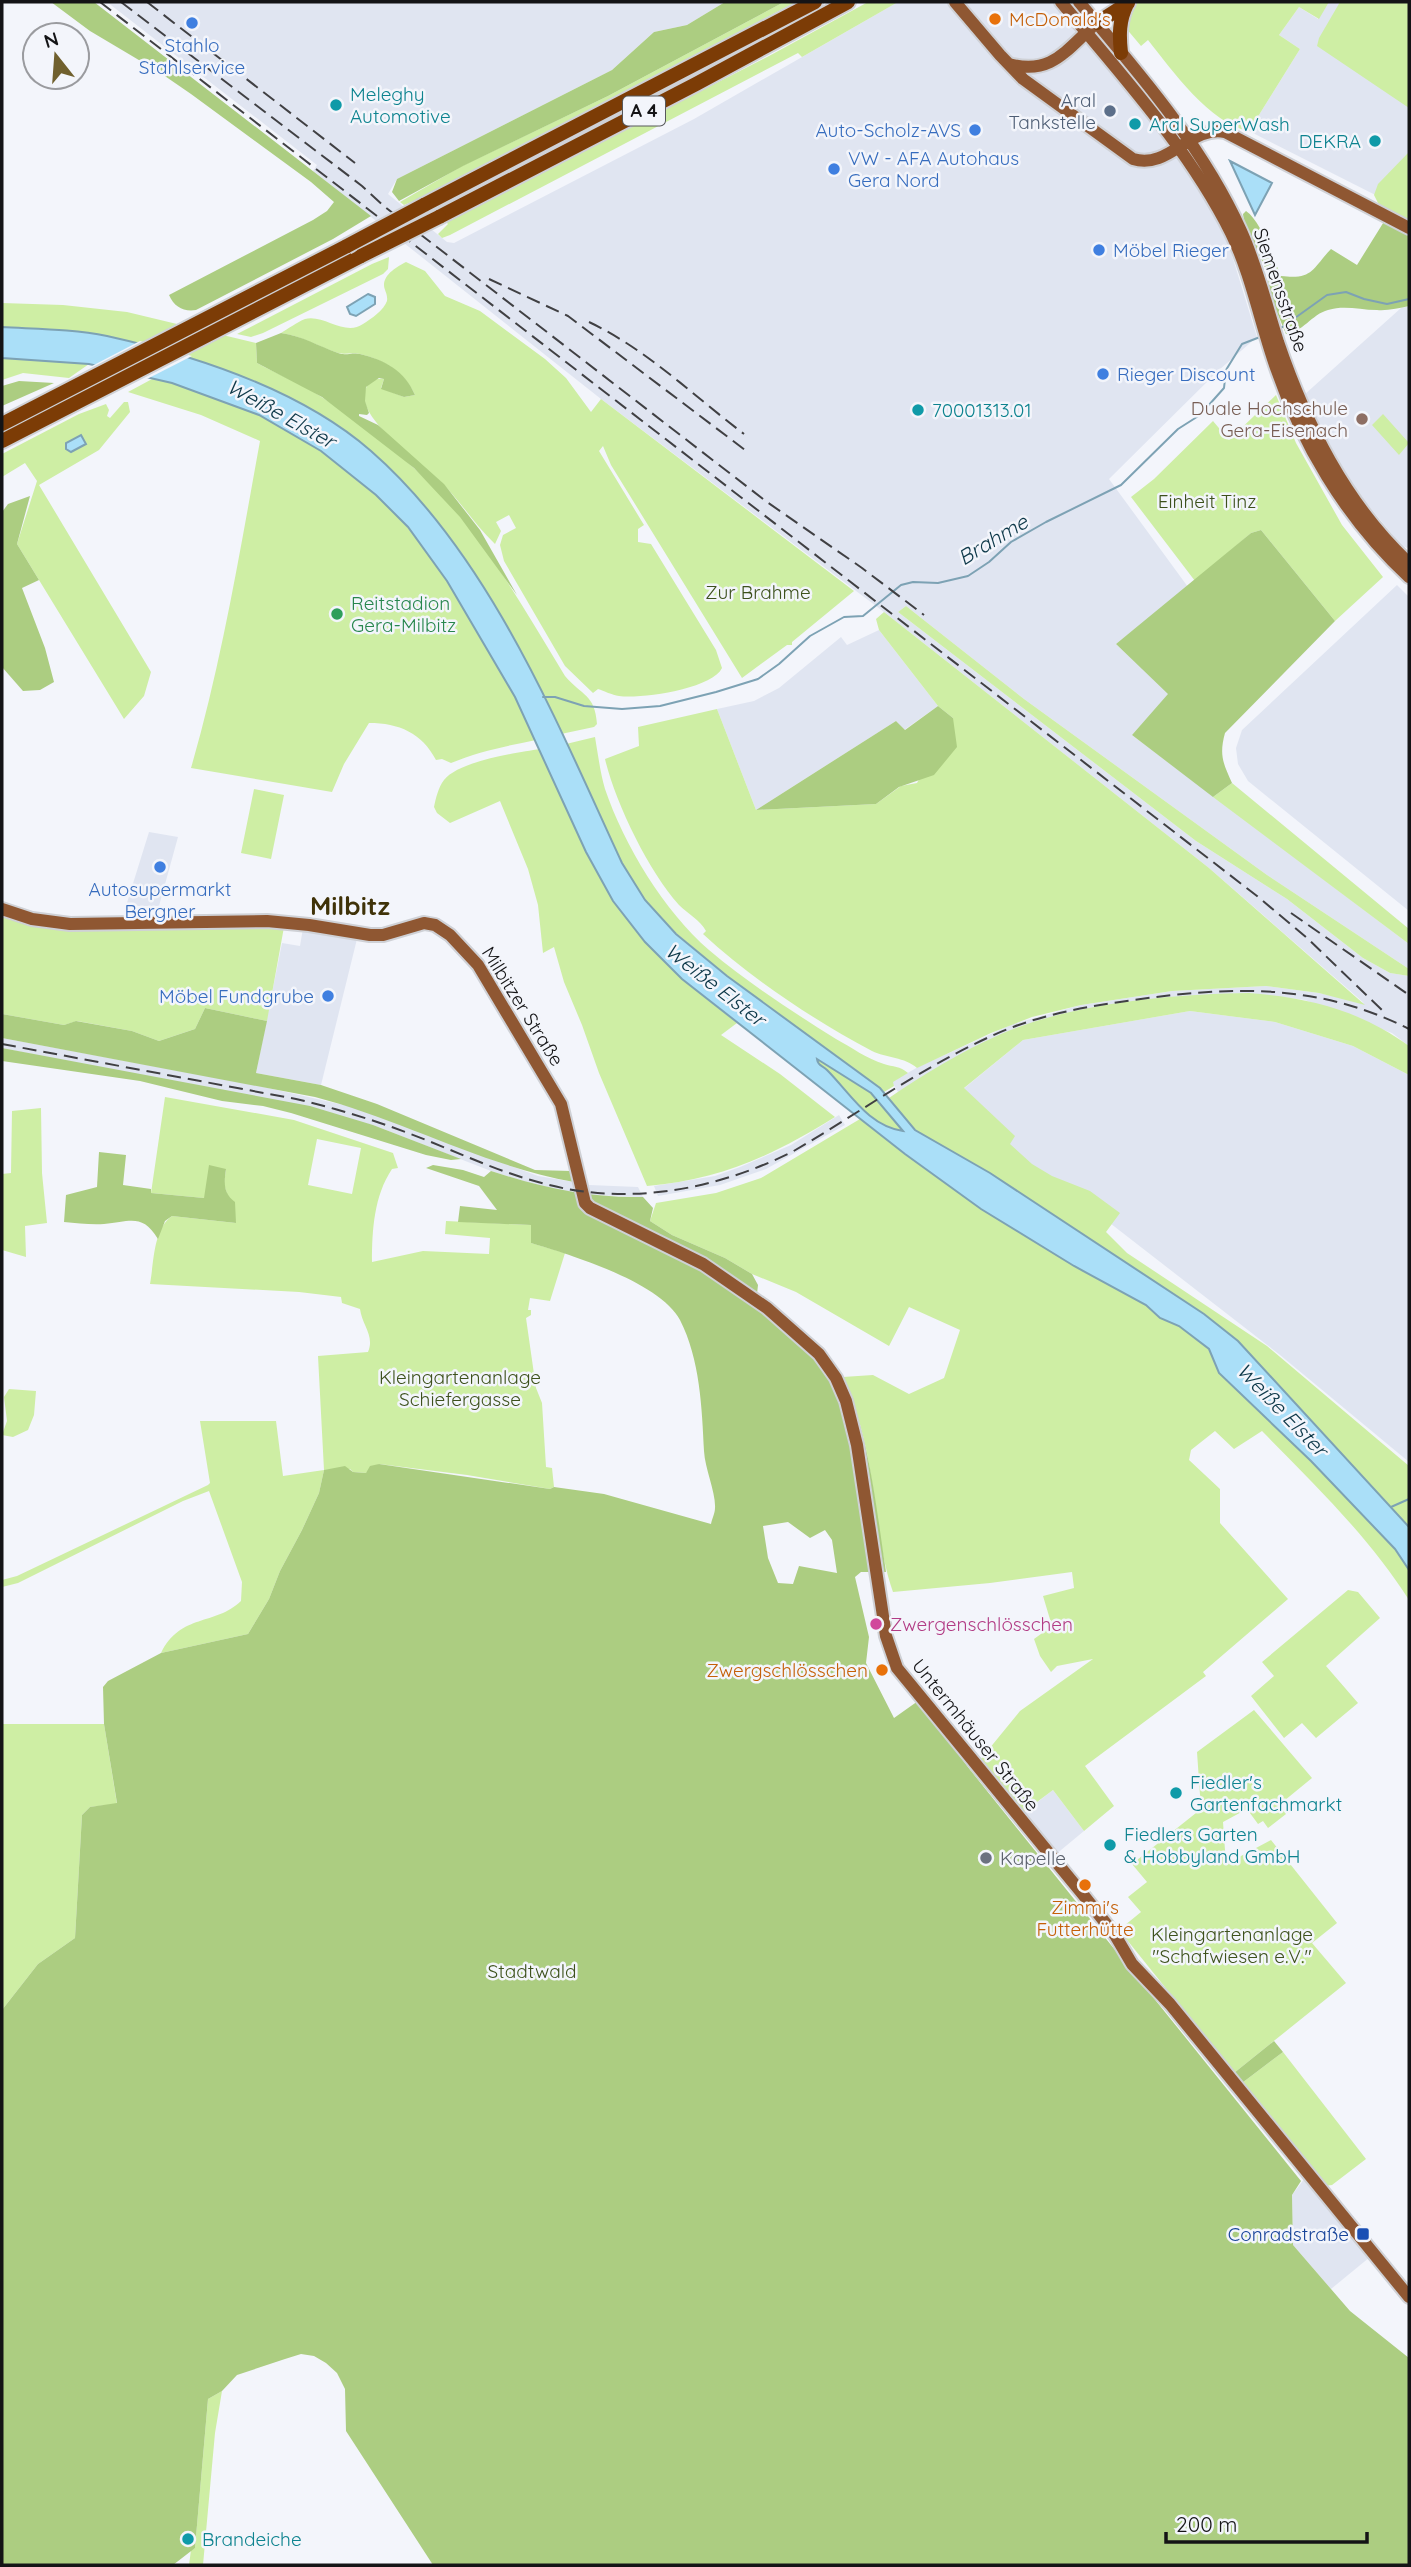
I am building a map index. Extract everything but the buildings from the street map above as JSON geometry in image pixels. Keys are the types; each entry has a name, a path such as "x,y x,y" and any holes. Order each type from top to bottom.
{"highway":[{"name":"A 4","path":"2,424 816,2"},
{"name":"A 4","path":"2,441 439,217 848,2"},
{"path":"1095,29 1126,7"},
{"path":"1121,53 1119,29 1126,7"}],"main road":[{"path":"955,2 1009,64 1038,90 1084,125 1139,160 1152,161 1203,132"},
{"name":"Siemensstraße","path":"1061,2 1121,53 1180,129 1184,145"},
{"name":"Siemensstraße","path":"1079,2 1095,29 1184,145 1216,204 1231,233 1267,324 1291,407 1324,472 1372,538 1409,577"},
{"path":"1009,64 1042,67 1095,29"},
{"path":"1032,68 1038,90"},
{"path":"1180,129 1203,132 1216,130 1230,134 1409,228"},
{"name":"Siemensstraße","path":"1278,357 1340,479 1376,528 1409,563"},
{"name":"Milbitzer Straße","path":"2,909 32,919 69,924 223,920 309,925 370,935 383,935 424,923 435,925 450,935 478,965 561,1104 585,1203"},
{"name":"Untermhäuser Straße","path":"585,1203 590,1208 702,1264 767,1308 819,1354 836,1378 857,1445 886,1636 897,1668 1085,1897 1115,1935 1132,1964 1178,2014 1409,2297"}],"shaded area":[{"path":"107,2 725,2 687,25 654,32 612,70 397,179 388,194 447,242 454,243 694,119 898,2 1057,2 1173,145 1196,180 1227,239 1257,337 1219,370 1109,479 1188,587 1116,644 1169,694 1132,735 1409,944 1409,969 1267,875 1024,699 906,606 898,612 1196,841 1287,899 1363,958 1390,973 1409,976 1409,1046 1392,1033 1305,1000 1249,993 1184,997 1075,1012 1021,1026 968,1050 898,1092 892,1082 918,1067 1013,1024 1081,1005 1172,991 1266,986 1319,993 1364,1003 1209,868 884,612 601,399 313,171 317,165"},
{"path":"1329,2 1409,2 1409,212 1249,131 1300,49 1279,35 1299,7 1318,19"},
{"name":"Duale Hochschule Gera-Eisenach","path":"1409,306 1407,548 1401,545 1340,468 1304,395 1401,308"},
{"path":"1397,585 1409,597 1409,911 1248,781 1238,764 1236,748 1242,730"},
{"path":"879,630 938,706 904,730 896,721 756,810 717,709 754,701 779,688 841,637 847,645"},
{"path":"149,832 178,837 159,906 126,906"},
{"path":"303,928 357,939 321,1085 256,1073 282,943 300,946"},
{"path":"1190,1011 1275,1022 1353,1046 1409,1075 1409,1462 1280,1355 1088,1206 1008,1153 956,1095 1023,1040"},
{"path":"2,1038 255,1085 357,1108 538,1176 574,1182 576,1194 491,1171 373,1125 2,1048"},
{"path":"839,1115 845,1125 766,1169 720,1185 658,1196 654,1186 715,1176 740,1167 791,1145"},
{"path":"589,1185 638,1187 643,1197 591,1195"},
{"path":"1053,1790 1084,1831 1055,1855 1022,1814"},
{"path":"1305,2178 1370,2257 1331,2289 1293,2245 1292,2195"}],"green space":[{"path":"51,2 94,2 371,216 333,239 196,310 177,306 169,295 313,220 327,211 334,202 191,94 91,32 91,21 77,21"},
{"path":"725,2 784,2 608,96 463,166 399,201 392,192 397,179 612,70 654,32 687,25"},
{"path":"784,2 796,2 416,200 404,205 400,202 462,166 608,96"},
{"path":"868,2 898,2 802,57 798,53 450,235 442,238 438,234 448,224 446,222 769,56"},
{"path":"1137,2 1329,2 1319,19 1299,7 1279,35 1300,49 1249,131 1234,126 1206,107 1148,40 1141,46 1125,27 1129,10"},
{"path":"1340,2 1409,2 1409,108 1317,46"},
{"path":"1409,152 1409,224 1378,203 1374,195 1378,184"},
{"path":"1246,211 1262,231 1281,276 1300,276 1311,272 1331,249 1357,265 1385,220 1409,233 1409,306 1385,310 1334,309 1322,312 1297,330 1286,334 1271,298 1267,272 1244,221 1243,214"},
{"path":"389,257 388,269 383,274 263,333 251,337 237,334 372,264"},
{"name":"Zur Brahme","path":"406,262 425,271 445,296 480,311 545,359 566,378 591,412 601,399 854,591 792,642 792,645 787,645 742,678 611,465 603,446 599,451 644,525 638,529 638,542 651,544 716,650 722,668 705,682 675,691 629,697 598,689 593,693 565,666 504,561 500,545 503,535 516,528 509,515 496,522 501,531 495,544 445,486 394,441 370,413 364,400 369,384 384,379 381,388 404,397 415,395 406,380 393,368 377,360 357,353 338,353 281,333 305,319 312,318 349,328 363,324 377,314 387,301 384,285 386,277"},
{"path":"2,303 63,305 127,312 256,343 257,363 315,393 360,424 413,467 445,499 475,535 502,574 565,676 587,696 594,707 597,724 561,734 507,626 461,552 410,489 370,450 311,410 254,381 106,336 2,327"},
{"path":"281,333 341,354 357,354 378,360 406,379 415,395 404,397 381,389 384,379 379,378 366,387 365,401 369,413 359,416 378,425 444,484 480,530 517,595 460,517 414,468 322,397 257,363 256,343"},
{"path":"2,358 89,364 69,378 23,373 2,380"},
{"name":"Reitstadion Gera-Milbitz","path":"154,378 225,400 259,415 324,453 382,500 418,540 448,582 518,702 536,740 483,752 451,763 442,759 436,760 424,743 408,731 390,725 369,723 344,764 332,792 191,768 221,647 260,441 201,415 128,392"},
{"path":"19,381 54,383 2,406 2,386"},
{"name":"Einheit Tinz","path":"1276,395 1296,443 1342,525 1383,577 1335,621 1261,530 1251,533 1195,581 1131,497 1154,479 1213,421 1229,440"},
{"path":"124,402 128,402 130,412 99,450 39,485 151,672 144,696 124,719 17,544 37,481 25,463 2,477 2,454 79,414 106,404 109,410 107,416 110,418"},
{"path":"1383,414 1409,443 1399,455 1372,425"},
{"path":"30,496 17,544 39,580 22,588 45,648 54,682 40,690 23,691 2,667 2,512 8,504"},
{"path":"1261,530 1335,621 1225,733 1223,759 1232,783 1213,797 1132,735 1168,694 1116,644 1251,533"},
{"path":"906,606 1024,699 1267,875 1409,969 1409,976 1390,973 1363,958 1287,899 1196,841 898,612"},
{"path":"884,612 1209,868 1365,1005 1319,993 1266,986 1172,991 1081,1005 1032,1017 917,1068 872,1051 827,1026 722,951 703,934 706,931 697,920 679,905 645,856 625,815 605,759 639,746 638,727 717,709 756,810 876,804 901,786 917,783 953,718 938,706 879,630 876,619"},
{"path":"938,706 953,718 957,747 934,775 899,787 876,804 756,810 896,721 905,730"},
{"path":"595,737 600,770 613,810 647,876 676,916 709,950 771,997 865,1056 908,1073 893,1082 894,1086 884,1092 727,976 676,933 645,900 622,864 566,744"},
{"path":"540,749 586,852 682,979 737,1023 721,1035 780,1074 835,1117 768,1154 722,1172 647,1186 599,1073 564,982 554,947 543,953 538,905 528,869 500,801 450,823 437,813 434,807 440,786 451,773 488,759"},
{"path":"1232,783 1409,929 1409,944 1213,797"},
{"path":"254,789 284,795 271,859 241,853"},
{"path":"2,914 136,929 161,926 284,927 267,1021 205,1008 195,1029 159,1041 132,1031 77,1021 64,1025 2,1014"},
{"path":"1249,993 1313,1002 1371,1023 1409,1046 1409,1075 1353,1046 1275,1022 1190,1011 1023,1040 964,1088 1015,1136 1010,1144 1032,1164 1052,1176 1090,1191 1120,1213 1106,1232 1127,1253 1267,1346 1409,1466 1409,1527 1238,1341 915,1130 889,1098 958,1055 1029,1023 1123,1002 1188,995"},
{"path":"205,1008 267,1021 256,1073 321,1085 377,1104 535,1170 571,1171 574,1182 508,1165 315,1097 2,1038 2,1014 64,1025 76,1021 132,1031 159,1041 195,1029"},
{"path":"2,1048 310,1106 373,1125 461,1159 451,1160 426,1155 263,1106 222,1101 140,1081 2,1061"},
{"path":"817,1059 871,1093 904,1131 889,1127 866,1113 829,1073 818,1065"},
{"name":"Kleingartenanlage Schiefergasse","path":"165,1097 294,1120 393,1153 398,1168 392,1169 381,1190 374,1226 372,1262 423,1251 489,1254 490,1238 445,1234 446,1221 531,1225 531,1243 565,1253 550,1301 530,1298 528,1310 531,1310 531,1315 526,1318 536,1388 542,1403 546,1467 552,1468 554,1487 550,1489 379,1464 366,1473 353,1472 350,1469 324,1470 318,1356 368,1352 370,1341 360,1309 342,1303 341,1297 299,1292 150,1284 158,1238 161,1229 172,1216 236,1223 224,1184 226,1169 204,1198 151,1193","holes":["317,1139 361,1148 352,1194 308,1185"]},
{"path":"41,1108 42,1173 47,1223 25,1226 26,1257 2,1250 2,1174 11,1173 12,1111"},
{"path":"860,1119 981,1209 1074,1266 1146,1305 1160,1318 1179,1326 1209,1349 1219,1373 1311,1461 1395,1549 1409,1570 1409,1600 1359,1533 1262,1431 1234,1449 1215,1431 1191,1450 1189,1460 1220,1489 1220,1523 1288,1599 1203,1672 1206,1676 1085,1766 1114,1806 1084,1831 1053,1790 1013,1820 971,1771 1020,1711 1093,1659 1057,1666 1051,1672 1040,1656 1034,1639 1052,1626 1043,1596 1074,1588 1072,1572 893,1592 885,1564 866,1451 857,1413 843,1377 873,1375 909,1394 944,1378 960,1330 909,1307 889,1346 796,1292 752,1274 725,1258 672,1235 650,1221 656,1203 716,1193 761,1178"},
{"path":"99,1152 126,1155 123,1185 151,1189 151,1193 204,1198 209,1165 226,1169 225,1187 235,1202 236,1223 172,1216 165,1221 158,1239 141,1222 64,1222 66,1195 97,1187"},
{"name":"Stadtwald","path":"433,1165 484,1177 491,1171 566,1191 643,1197 653,1208 650,1221 672,1235 725,1258 752,1274 758,1285 756,1303 814,1355 827,1373 843,1377 866,1449 886,1572 861,1572 855,1577 869,1637 866,1663 894,1718 918,1701 971,1771 1301,2181 1292,2195 1293,2245 1350,2311 1409,2358 1409,2565 433,2565 346,2431 345,2389 337,2373 314,2356 301,2354 237,2375 222,2391 208,2399 195,2548 173,2565 2,2565 2,2010 38,1964 75,1938 82,1815 90,1807 117,1803 104,1724 103,1687 108,1681 161,1653 248,1634 269,1599 280,1571 302,1530 319,1493 324,1470 345,1466 353,1472 366,1473 370,1466 379,1464 550,1489 554,1487 604,1494 711,1524 715,1502 705,1458 696,1367 687,1335 669,1306 635,1282 531,1243 531,1225 458,1222 460,1206 497,1210 479,1186 426,1168","holes":["788,1522 810,1538 825,1530 832,1540 837,1573 799,1566 793,1584 778,1583 768,1558 763,1526"]},
{"path":"9,1389 36,1391 34,1415 28,1430 13,1437 2,1435 7,1421 4,1397"},
{"path":"200,1421 276,1421 283,1476 324,1470 319,1493 302,1530 280,1571 269,1599 248,1634 161,1653 178,1632 231,1609 241,1601 242,1582 209,1491 183,1501 18,1583 2,1587 2,1580 17,1576 208,1485 210,1483"},
{"path":"1348,1590 1358,1592 1380,1618 1326,1666 1358,1703 1316,1738 1302,1723 1284,1738 1251,1696 1274,1676 1262,1662"},
{"name":"Kleingartenanlage \"Schafwiesen e.V.\"","path":"1254,1710 1312,1778 1279,1805 1286,1814 1268,1828 1263,1821 1258,1824 1247,1809 1223,1822 1226,1864 1271,1840 1337,1923 1312,1943 1346,1983 1234,2073 1119,1930 1141,1912 1128,1897 1147,1882 1132,1864 1201,1809 1197,1752"},
{"path":"2,1724 104,1724 117,1804 90,1807 82,1815 75,1938 38,1964 2,2010"},
{"path":"1274,2041 1283,2052 1242,2083 1234,2073"},
{"path":"1283,2052 1366,2159 1332,2185 1325,2186 1242,2083"},
{"path":"222,2391 215,2433 203,2565 189,2565 191,2550 195,2548 208,2399"}],"water":[{"path":"1230,161 1272,183 1255,215"},
{"path":"368,294 375,297 375,304 356,316 350,314 347,307"},
{"name":"Weiße Elster","path":"2,327 81,332 141,344 212,365 280,393 343,429 371,451 413,493 451,540 486,590 545,699 622,863 645,900 676,934 727,976 880,1088 915,1130 990,1173 1204,1314 1238,1341 1409,1527 1409,1570 1395,1549 1311,1461 1219,1373 1209,1349 1179,1326 1160,1318 1146,1305 1074,1266 981,1209 905,1154 682,979 645,942 613,901 586,852 515,697 447,581 408,527 376,495 321,451 259,415 172,383 89,364 2,358","holes":["817,1059 871,1093 903,1131 891,1128 870,1116"]},
{"path":"81,435 86,444 71,452 66,449 66,443"}],"pier":[{"path":"140,341 192,356 145,380 90,367"}],"waterway":[{"name":"Brahme","path":"1281,328 1327,295 1346,292 1387,304 1409,299"},
{"name":"Brahme","path":"543,697 555,697 584,706 622,709 660,706 716,692 758,679 810,636 844,617 863,616 901,585 913,582 938,583 968,576 1011,542 1121,485 1178,429 1200,415 1224,388 1226,370 1242,344 1260,337"},
{"path":"1391,1507 1409,1499"}],"railway":[{"path":"100,2 1257,896 1307,938 1382,1010"},
{"path":"121,2 767,502 924,615"},
{"path":"147,2 355,163"},
{"path":"489,279 568,316 745,450"},
{"path":"589,322 650,359 744,434"},
{"path":"1291,913 1409,995"},
{"path":"2,1044 296,1099 380,1123 538,1182 570,1189 635,1194 700,1185 762,1166 792,1152 960,1051 1021,1024 1076,1009 1170,995 1274,992 1341,1003 1409,1029"}],"place":[{"name":"McDonald's","path":"995,19"},
{"name":"Stahlo Stahlservice","path":"192,23"},
{"name":"Meleghy Automotive","path":"336,105"},
{"name":"Aral Tankstelle","path":"1110,111"},
{"name":"Aral SuperWash","path":"1135,124"},
{"name":"Auto-Scholz-AVS","path":"975,130"},
{"name":"DEKRA","path":"1375,141"},
{"name":"VW - AFA Autohaus Gera Nord","path":"834,169"},
{"name":"Möbel Rieger","path":"1099,250"},
{"name":"Rieger Discount","path":"1103,374"},
{"name":"70001313.01","path":"918,410"},
{"name":"Duale Hochschule Gera-Eisenach","path":"1362,419"},
{"name":"Reitstadion Gera-Milbitz","path":"337,614"},
{"name":"Autosupermarkt Bergner","path":"160,867"},
{"name":"Möbel Fundgrube","path":"328,996"},
{"name":"Zwergenschlösschen","path":"876,1624"},
{"name":"Zwergschlösschen","path":"882,1670"},
{"name":"Fiedler's Gartenfachmarkt","path":"1176,1793"},
{"name":"Fiedlers Garten & Hobbyland GmbH","path":"1110,1845"},
{"name":"Kapelle","path":"986,1858"},
{"name":"Zimmi's Futterhütte","path":"1085,1885"},
{"name":"Conradstraße","path":"1363,2234"},
{"name":"Brandeiche","path":"188,2539"}],"district":[{"name":"Milbitz","path":"350,906"}]}
